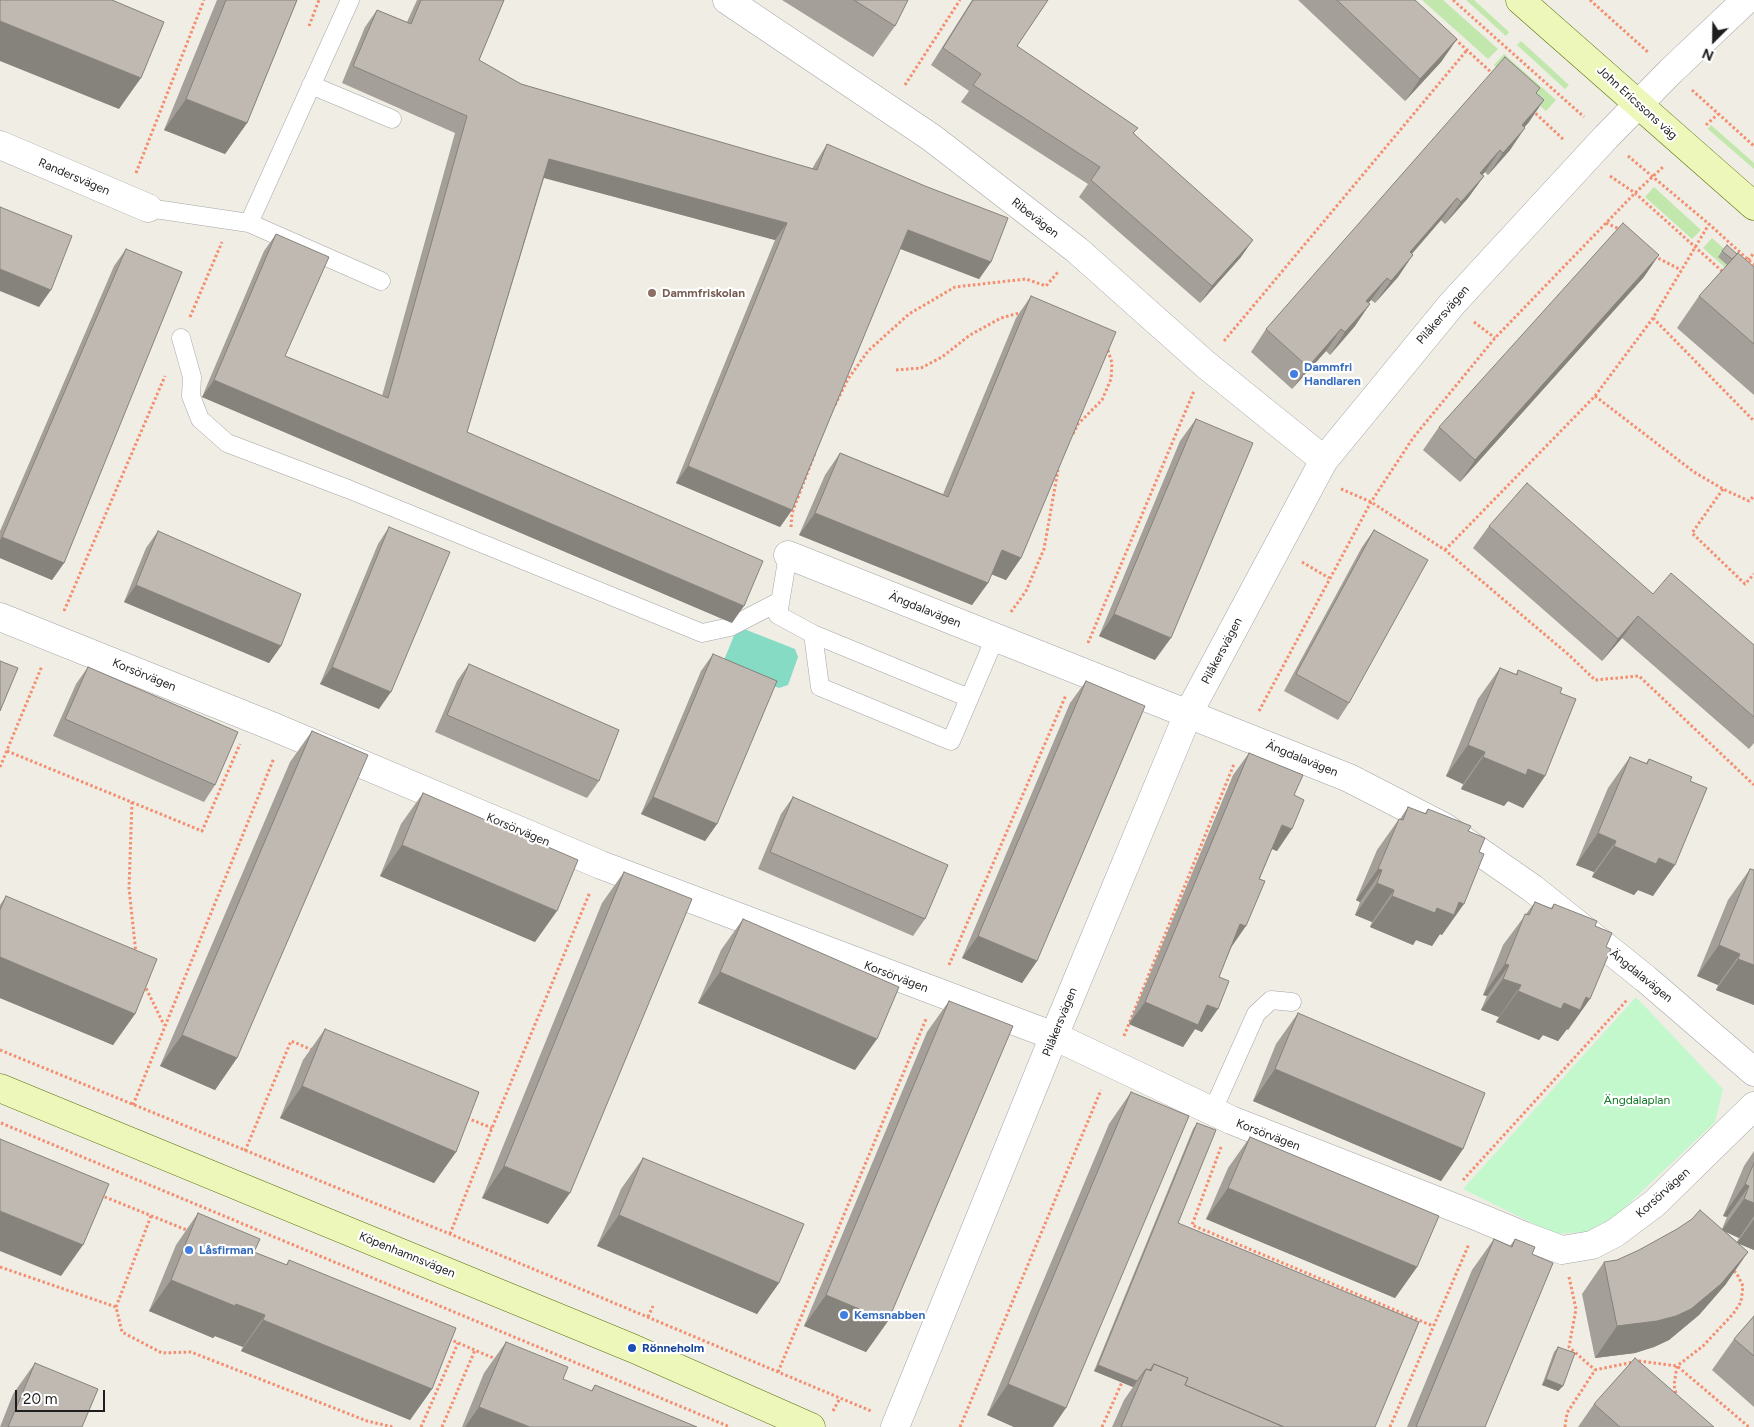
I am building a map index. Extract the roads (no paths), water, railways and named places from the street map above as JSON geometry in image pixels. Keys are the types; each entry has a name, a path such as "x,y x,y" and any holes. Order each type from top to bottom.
{"street":[{"name":"Ribevägen","path":"727,0 890,108 932,138 1077,250 1319,468"},
{"name":"John Ericssons väg","path":"1520,0 1754,206"},
{"name":"Pilåkersvägen","path":"896,1425 1054,1036 1188,714 1319,468 1452,304 1606,137 1671,71 1746,0"},
{"name":"Randersvägen","path":"0,146 137,204"},
{"name":"Ängdalavägen","path":"788,555 1349,778 1444,827 1532,888 1646,979 1754,1072"},
{"name":"Korsörvägen","path":"0,617 252,718 601,865 1054,1036 1222,1116 1562,1250 1592,1245 1622,1228 1656,1203 1754,1106"},
{"name":"Köpenhamnsvägen","path":"0,1088 632,1348 811,1427"}],"lane":[{"path":"249,223 350,0"},
{"path":"311,85 392,120"},
{"path":"137,204 249,223 381,282"},
{"path":"181,338 192,378 191,396 200,419 227,443 357,493 702,633 730,627 780,601"},
{"path":"788,555 778,615 814,634 969,698"},
{"path":"814,634 820,687 951,740 995,638"},
{"path":"1222,1116 1256,1014 1271,1000 1292,1002"}],"place":[{"name":"Dammfriskolan","path":"652,293"},
{"name":"Dammfri Handlaren","path":"1294,374"},
{"name":"Låsfirman","path":"189,1250"},
{"name":"Kemsnabben","path":"844,1315"},
{"name":"Rönneholm","path":"632,1348"}],"park label":[{"name":"Ängdalaplan","path":"1637,1100"}]}
